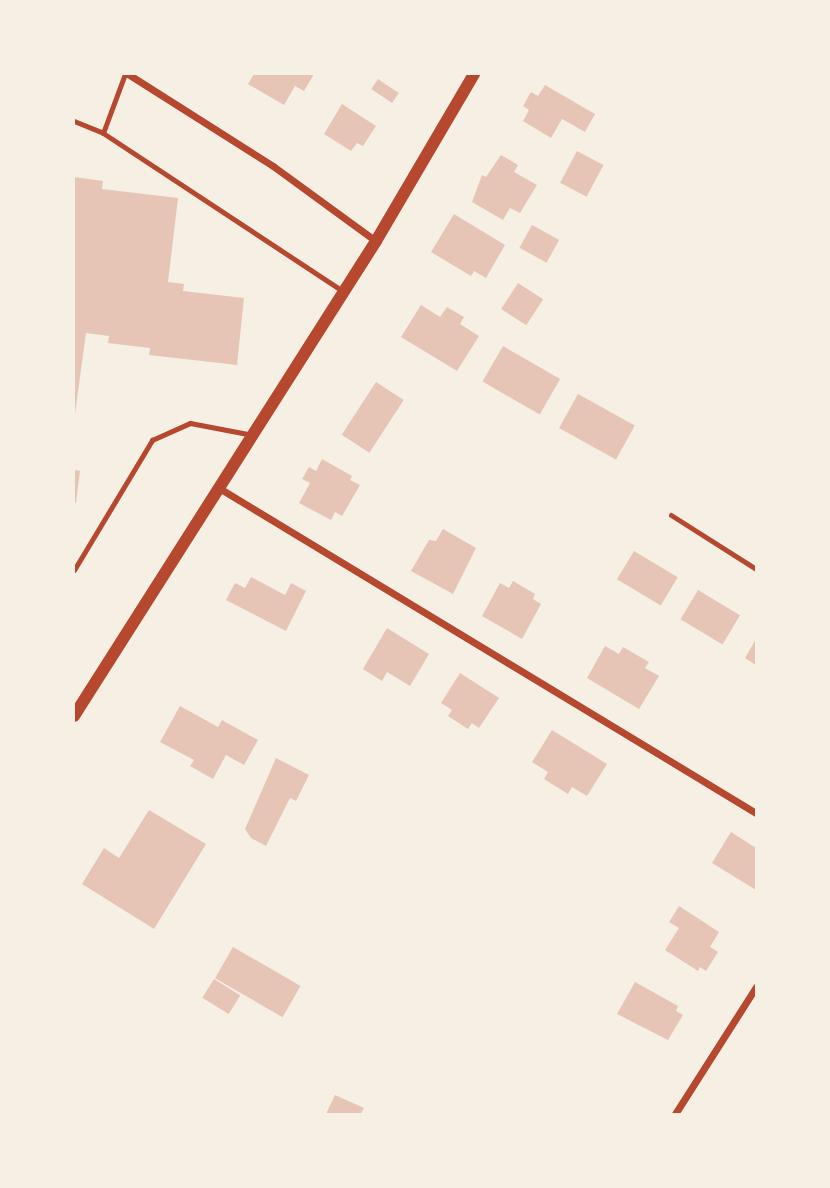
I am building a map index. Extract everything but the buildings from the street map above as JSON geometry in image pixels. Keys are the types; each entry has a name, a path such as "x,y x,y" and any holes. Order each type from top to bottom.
{"street":[{"path":"126,74 273,166 376,242"},
{"path":"74,716 376,242 474,74"},
{"path":"219,488 757,813"},
{"path":"675,1115 757,987"}],"lane":[{"path":"103,133 126,74"},
{"path":"74,121 103,133 344,292"},
{"path":"74,570 152,440 190,423 253,435"},
{"path":"671,515 757,569"}]}
